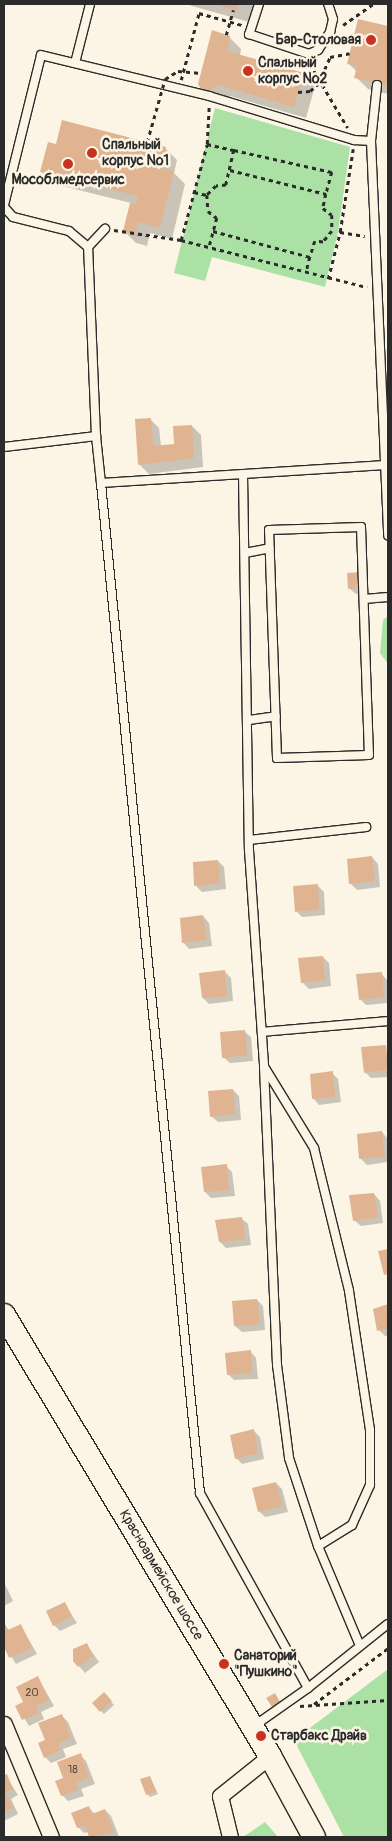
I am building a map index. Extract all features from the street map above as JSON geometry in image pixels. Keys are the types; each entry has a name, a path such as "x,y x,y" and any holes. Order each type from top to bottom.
{"main road":[{"name":"Красноармейское шоссе","path":"4,1315 270,1756 314,1837"}],"street":[{"path":"4,1724 51,1837"},
{"path":"230,1837 220,1796 270,1756"}],"lane":[{"path":"75,63 90,4"},
{"path":"259,4 250,34 309,54 318,50 330,32 333,19 328,4"},
{"path":"308,1688 200,1493 96,436 88,248 70,231 13,217 4,206 41,55 209,96 354,140 371,141"},
{"path":"376,85 371,141 388,536"},
{"path":"88,248 105,229"},
{"path":"4,446 96,436"},
{"path":"101,483 385,465"},
{"path":"243,474 249,720 249,840 264,1068 277,1365 289,1458 318,1546 360,1646"},
{"path":"361,527 369,755 278,758 270,548 269,530 361,527"},
{"path":"245,553 270,548"},
{"path":"364,599 388,597"},
{"path":"249,720 276,716"},
{"path":"249,840 366,827"},
{"path":"262,1032 388,1021"},
{"path":"264,1068 314,1148 349,1291 370,1430 370,1485 352,1525 318,1546"},
{"path":"252,1727 308,1688 388,1624"}],"path":[{"path":"330,32 373,4"},
{"path":"226,35 233,10"},
{"path":"178,88 199,13 252,28"},
{"path":"298,92 310,91 318,84 330,57 350,53"},
{"path":"309,54 308,61 354,140 340,232 328,279"},
{"path":"148,142 166,78 178,71 201,73"},
{"path":"181,240 207,144 209,96"},
{"path":"207,144 332,172 323,208 332,215 332,231 323,242 315,241 306,273"},
{"path":"208,247 217,218 208,211 207,195 216,186 226,184 234,150"},
{"path":"230,170 326,194"},
{"path":"194,192 207,195"},
{"path":"105,229 181,240 328,279 378,290"},
{"path":"213,231 310,256"},
{"path":"340,232 376,238"},
{"path":"313,1705 388,1648"},
{"path":"279,1708 388,1700"}],"green space":[{"path":"215,108 350,147 338,232 325,287 212,257 205,281 174,273"},
{"path":"388,616 388,664 380,653 383,620"},
{"path":"388,1669 388,1837 344,1837 294,1740"},
{"path":"265,1822 278,1837 243,1837"}],"building":[{"path":"214,4 239,4 237,11"},
{"name":"Бар-Столовая","path":"358,19 388,26 388,86 354,78 357,66 347,64"},
{"name":"Спальный корпус №2","path":"212,30 230,36 227,51 304,73 294,107 218,85 210,91 201,89 198,84"},
{"name":"Спальный корпус №1","path":"62,120 166,147 161,168 174,171 160,228 138,222 135,235 123,231 130,203 136,204 138,196 40,172 48,142 56,144"},
{"path":"151,418 153,446 174,444 173,426 192,425 194,458 138,465 135,419"},
{"path":"361,572 362,587 348,589 347,573"},
{"path":"372,856 375,881 349,884 347,859"},
{"path":"218,860 220,883 194,886 193,862"},
{"path":"318,884 319,909 295,912 293,886"},
{"path":"203,915 207,940 182,943 180,918"},
{"path":"323,956 325,980 301,983 298,958"},
{"path":"225,970 227,996 202,998 199,973"},
{"path":"382,972 384,997 359,1000 356,974"},
{"path":"245,1030 247,1055 222,1058 220,1032"},
{"path":"386,1045 388,1070 364,1073 361,1047"},
{"path":"333,1071 335,1097 312,1099 310,1074"},
{"path":"233,1089 235,1114 210,1117 208,1091"},
{"path":"382,1131 385,1156 359,1159 357,1134"},
{"path":"227,1164 229,1190 204,1192 201,1167"},
{"path":"374,1193 378,1217 353,1221 349,1195"},
{"path":"242,1217 245,1239 219,1242 215,1220"},
{"path":"388,1249 388,1274 384,1275 378,1251"},
{"path":"257,1299 260,1324 234,1326 232,1301"},
{"path":"388,1304 388,1328 377,1331 373,1309"},
{"path":"251,1350 252,1373 227,1375 225,1353"},
{"path":"254,1429 258,1453 235,1459 230,1435"},
{"path":"276,1482 282,1506 258,1512 252,1488"},
{"path":"65,1602 72,1616 53,1626 46,1611"},
{"path":"4,1622 8,1630 21,1624 32,1648 9,1658 4,1647"},
{"path":"87,1643 93,1656 78,1667 73,1661 73,1649"},
{"path":"38,1676 49,1700 36,1706 39,1713 22,1720 15,1706 23,1702 16,1687"},
{"path":"104,1692 112,1701 100,1712 92,1703"},
{"path":"275,1693 280,1702 272,1707 266,1698"},
{"path":"62,1714 71,1738 58,1743 61,1750 44,1758 38,1743 45,1740 38,1723"},
{"path":"81,1753 89,1778 76,1782 78,1790 61,1796 55,1781 63,1778 57,1762"},
{"path":"7,1774 13,1789 6,1792 13,1808 4,1812 4,1775"},
{"path":"150,1776 156,1791 146,1795 140,1779"},
{"path":"89,1806 92,1814 105,1809 114,1833 89,1837 85,1825 77,1828 71,1813"}],"place":[{"name":"Бар-Столовая","path":"371,40"},
{"name":"Спальный корпус №2","path":"248,71"},
{"name":"Спальный корпус №1","path":"92,153"},
{"name":"Мособлмедсервис","path":"68,164"},
{"name":"Санаторий \"Пушкино\"","path":"224,1664"},
{"name":"Старбакс Драйв","path":"261,1736"}]}
